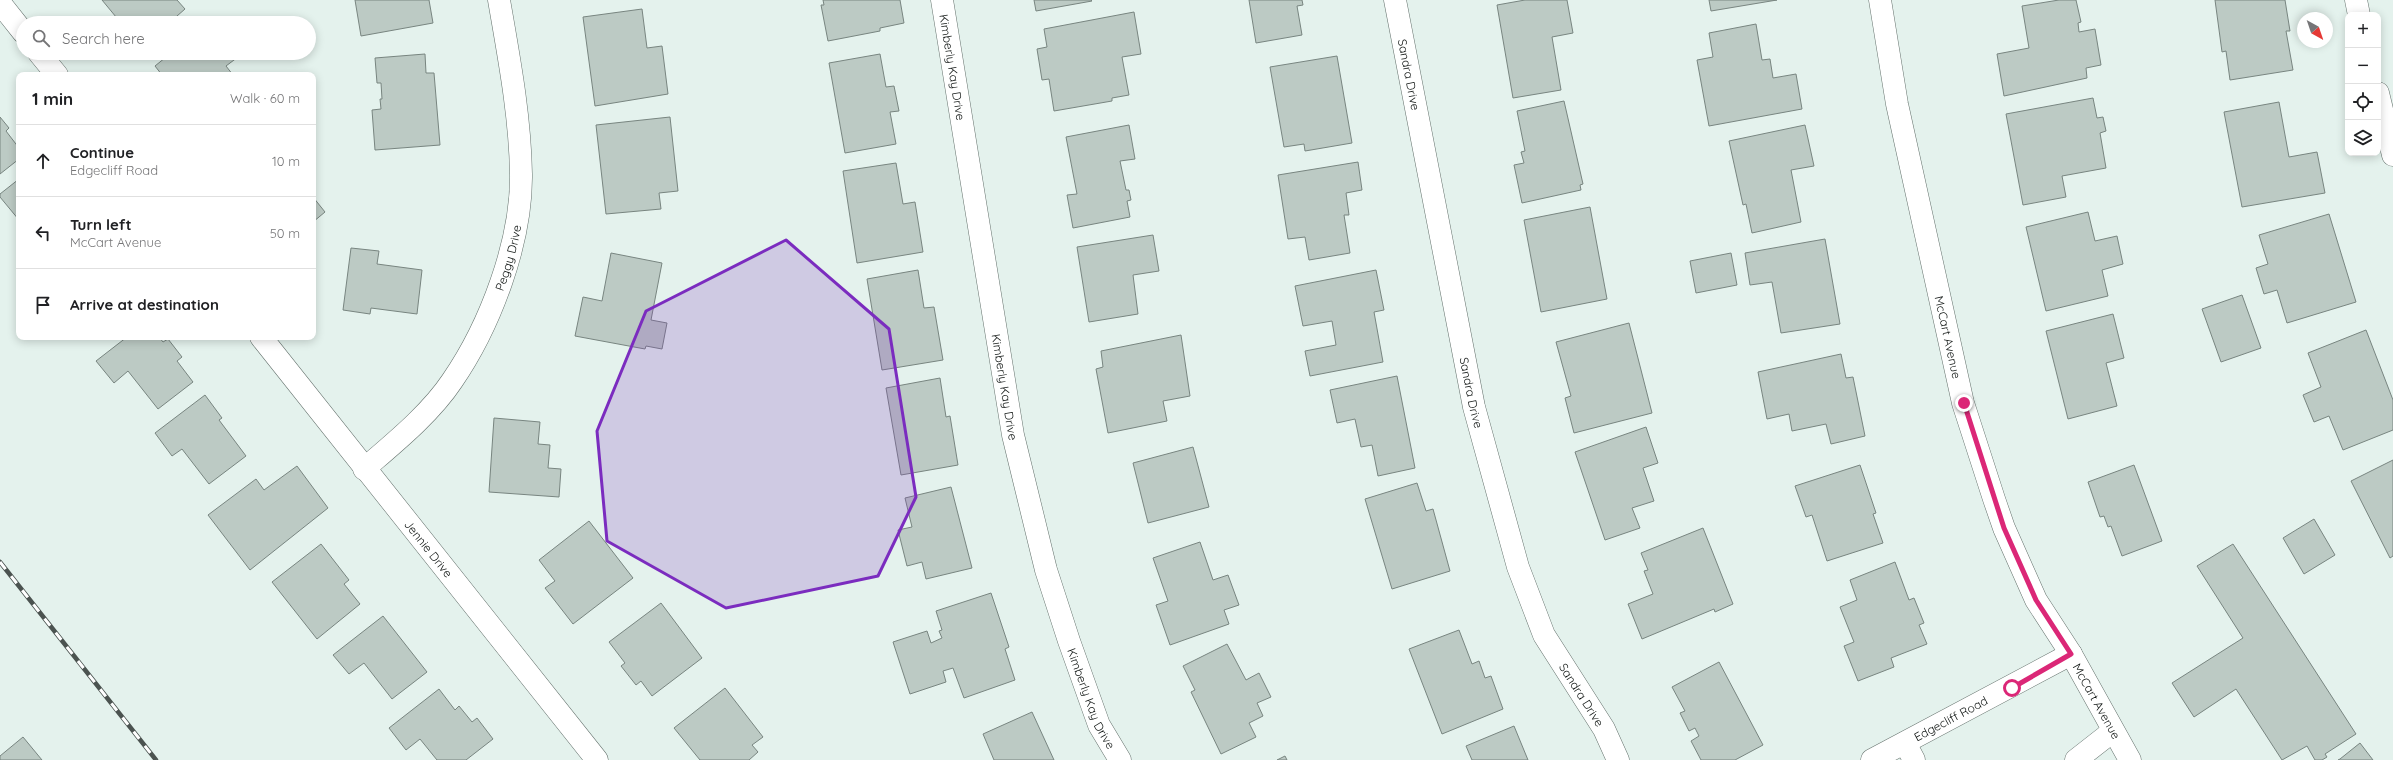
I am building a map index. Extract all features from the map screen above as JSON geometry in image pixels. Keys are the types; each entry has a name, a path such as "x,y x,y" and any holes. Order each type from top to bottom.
{"street":[{"name":"Peggy Drive","path":"364,468 405,434 452,382 476,341 501,282 518,222 521,175 517,104 499,0"},
{"name":"Kimberly Kay Drive","path":"942,0 1013,435 1046,570 1068,641 1099,726 1120,760"},
{"name":"Sandra Drive","path":"1395,0 1474,407 1518,567 1544,635 1604,729 1618,760"},
{"name":"McCart Avenue","path":"1880,0 1898,104 1964,403 2004,528 2036,600 2071,654 2130,760"},
{"path":"2356,0 2358,12"},
{"path":"0,2 16,23"},
{"path":"45,60 55,72"},
{"path":"2381,105 2393,155"},
{"name":"Jennie Drive","path":"263,340 597,760"},
{"name":"Edgecliff Road","path":"1872,760 1910,751 2071,654"},
{"path":"2076,760 2113,731"}],"highlighted area":[{"path":"786,240 889,329 916,497 878,576 726,608 607,541 597,431 646,311"}],"building":[{"path":"102,0 177,0 185,9 177,16 115,16"},
{"path":"355,0 429,0 433,23 361,36"},
{"path":"823,0 900,0 904,23 880,28 880,31 828,41 821,5 824,5"},
{"path":"1034,0 1091,0 1092,1 1036,11"},
{"path":"1249,0 1302,0 1303,5 1297,6 1302,35 1256,43"},
{"path":"1525,0 1567,0 1573,33 1552,37 1561,90 1513,98 1497,5"},
{"path":"1709,0 1777,0 1711,11"},
{"path":"2059,0 2076,0 2081,22 2078,23 2079,32 2095,29 2101,65 2086,68 2087,78 2004,96 1997,54 2029,48 2022,6"},
{"path":"2215,0 2285,0 2290,31 2286,31 2293,70 2230,80 2226,51 2222,52"},
{"path":"642,9 647,48 662,46 668,94 595,106 583,17"},
{"path":"1134,12 1141,54 1122,57 1129,95 1112,98 1112,101 1054,111 1049,79 1042,80 1037,49 1047,47 1044,29"},
{"path":"1756,24 1762,60 1770,59 1773,78 1796,74 1802,109 1709,126 1697,60 1713,57 1709,33"},
{"path":"425,54 426,73 434,73 440,145 375,150 372,110 381,109 380,99 382,99 381,83 377,83 375,58"},
{"path":"880,54 886,87 894,86 899,111 890,112 896,144 845,153 829,63"},
{"path":"1337,56 1352,143 1305,151 1304,144 1284,147 1270,67"},
{"path":"162,60 234,60 226,66 231,72 160,72 155,66"},
{"path":"2093,98 2097,118 2103,117 2106,131 2100,133 2106,168 2062,176 2066,197 2023,205 2006,114"},
{"path":"1564,101 1583,184 1580,185 1581,190 1522,203 1514,165 1524,163 1521,152 1525,151 1517,111"},
{"path":"2279,102 2289,157 2317,152 2325,193 2242,207 2224,112"},
{"path":"0,117 9,128 6,131 16,144 16,161 0,174"},
{"path":"670,117 678,191 659,193 661,209 606,214 596,125"},
{"path":"1129,125 1135,159 1120,161 1126,190 1129,190 1131,200 1127,201 1130,217 1073,228 1067,195 1077,194 1066,137"},
{"path":"1805,125 1814,166 1791,170 1801,222 1752,233 1746,204 1743,205 1729,141"},
{"path":"1358,162 1362,190 1346,193 1349,215 1344,215 1350,253 1309,260 1305,237 1288,239 1278,175"},
{"path":"896,163 903,204 915,202 923,252 857,263 843,171"},
{"path":"16,181 16,216 0,197 0,194"},
{"path":"316,201 325,212 316,220"},
{"path":"1590,207 1607,299 1541,312 1524,220"},
{"path":"2088,212 2095,241 2117,236 2123,264 2102,270 2108,296 2046,311 2026,227"},
{"path":"2329,214 2356,302 2287,323 2277,290 2264,294 2256,268 2268,264 2259,235"},
{"path":"1153,235 1159,271 1133,275 1138,314 1089,322 1077,247"},
{"path":"1825,239 1840,324 1781,333 1772,282 1750,285 1745,253"},
{"path":"351,248 379,251 377,264 422,270 417,314 371,308 370,314 343,310"},
{"path":"611,253 662,263 651,320 667,323 662,349 646,346 645,349 575,336 583,297 602,301"},
{"path":"1731,253 1737,285 1696,293 1690,261"},
{"path":"918,270 924,308 934,307 943,360 882,370 867,279"},
{"path":"1376,270 1384,310 1374,312 1383,362 1310,376 1305,351 1336,345 1332,321 1303,326 1295,286"},
{"path":"2242,295 2261,348 2221,362 2202,309"},
{"path":"2113,314 2124,358 2106,363 2117,406 2068,419 2046,331"},
{"path":"1629,323 1652,413 1574,433 1565,398 1571,396 1556,342"},
{"path":"2366,330 2393,400 2393,430 2343,450 2329,416 2314,422 2303,395 2321,387 2308,353"},
{"path":"1181,335 1190,396 1163,401 1167,421 1108,433 1096,369 1103,367 1101,351"},
{"path":"123,340 161,340 163,342 169,340 182,357 177,361 193,382 158,409 128,371 114,383 96,361"},
{"path":"1841,354 1846,378 1853,377 1865,436 1831,444 1826,424 1792,431 1789,414 1767,419 1758,372"},
{"path":"1397,376 1415,468 1378,476 1372,445 1361,447 1355,419 1337,423 1330,390"},
{"path":"940,378 946,417 950,416 958,465 901,475 886,388"},
{"path":"205,395 222,418 219,420 246,456 209,484 182,449 172,456 155,433"},
{"path":"494,418 540,422 538,444 550,445 548,468 561,469 559,497 489,492"},
{"path":"1646,427 1658,463 1643,468 1654,501 1632,508 1640,528 1605,540 1575,452"},
{"path":"1193,447 1209,507 1148,523 1133,463"},
{"path":"2393,460 2393,556 2390,558 2351,481"},
{"path":"1860,465 1876,513 1873,514 1883,543 1827,561 1812,515 1806,517 1795,486"},
{"path":"2134,465 2162,541 2122,556 2111,526 2108,527 2104,516 2100,517 2088,482"},
{"path":"297,466 328,508 250,570 208,515 256,479 264,490"},
{"path":"1417,483 1426,511 1433,509 1450,571 1392,589 1365,499"},
{"path":"951,487 972,568 926,579 922,562 907,566 898,530 912,527 905,498"},
{"path":"2314,519 2335,555 2304,574 2283,538"},
{"path":"589,521 633,578 573,624 545,588 555,581 539,560"},
{"path":"1703,528 1733,604 1715,612 1714,609 1642,639 1628,604 1653,594 1644,571 1648,570 1641,553"},
{"path":"1200,542 1213,580 1228,575 1239,605 1224,610 1229,624 1170,645 1156,605 1168,601 1153,558"},
{"path":"321,544 349,580 344,584 360,604 317,639 272,582"},
{"path":"2233,544 2356,734 2325,754 2327,757 2322,760 2315,760 2307,746 2282,760 2236,689 2194,717 2172,683 2243,638 2197,566"},
{"path":"1895,562 1909,600 1914,598 1924,623 1919,625 1927,644 1891,658 1894,667 1858,681 1844,646 1854,642 1840,607 1857,600 1850,580"},
{"path":"991,593 1009,647 1005,649 1015,680 964,698 953,668 943,671 946,682 910,694 893,642 927,631 931,643 942,638 939,631 942,630 936,611"},
{"path":"661,603 702,658 652,696 641,681 636,685 621,666 625,663 609,642"},
{"path":"383,616 427,672 392,699 364,663 349,674 333,655"},
{"path":"1459,630 1472,664 1479,661 1485,678 1491,676 1503,709 1442,734 1409,649"},
{"path":"1227,644 1246,680 1259,673 1271,697 1257,703 1263,716 1249,723 1256,737 1221,754 1191,692 1195,690 1183,666"},
{"path":"1719,662 1763,745 1735,760 1701,760 1691,741 1699,736 1695,728 1689,731 1680,713 1685,711 1672,687"},
{"path":"725,688 763,737 752,745 758,752 749,760 700,760 674,728"},
{"path":"439,689 455,710 459,706 472,722 477,718 493,739 466,760 437,760 420,739 406,750 389,728"},
{"path":"1032,712 1054,760 994,760 983,734"},
{"path":"1514,726 1528,760 1472,760 1466,746"},
{"path":"23,737 42,760 0,760 0,756"},
{"path":"2360,743 2373,760 2338,760 2340,759"},
{"path":"1285,756 1287,760 1277,760"}],"railway":[{"path":"0,562 156,760"}],"route":[{"path":"1964,403 2004,528 2036,600 2071,654 2012,688"}]}
